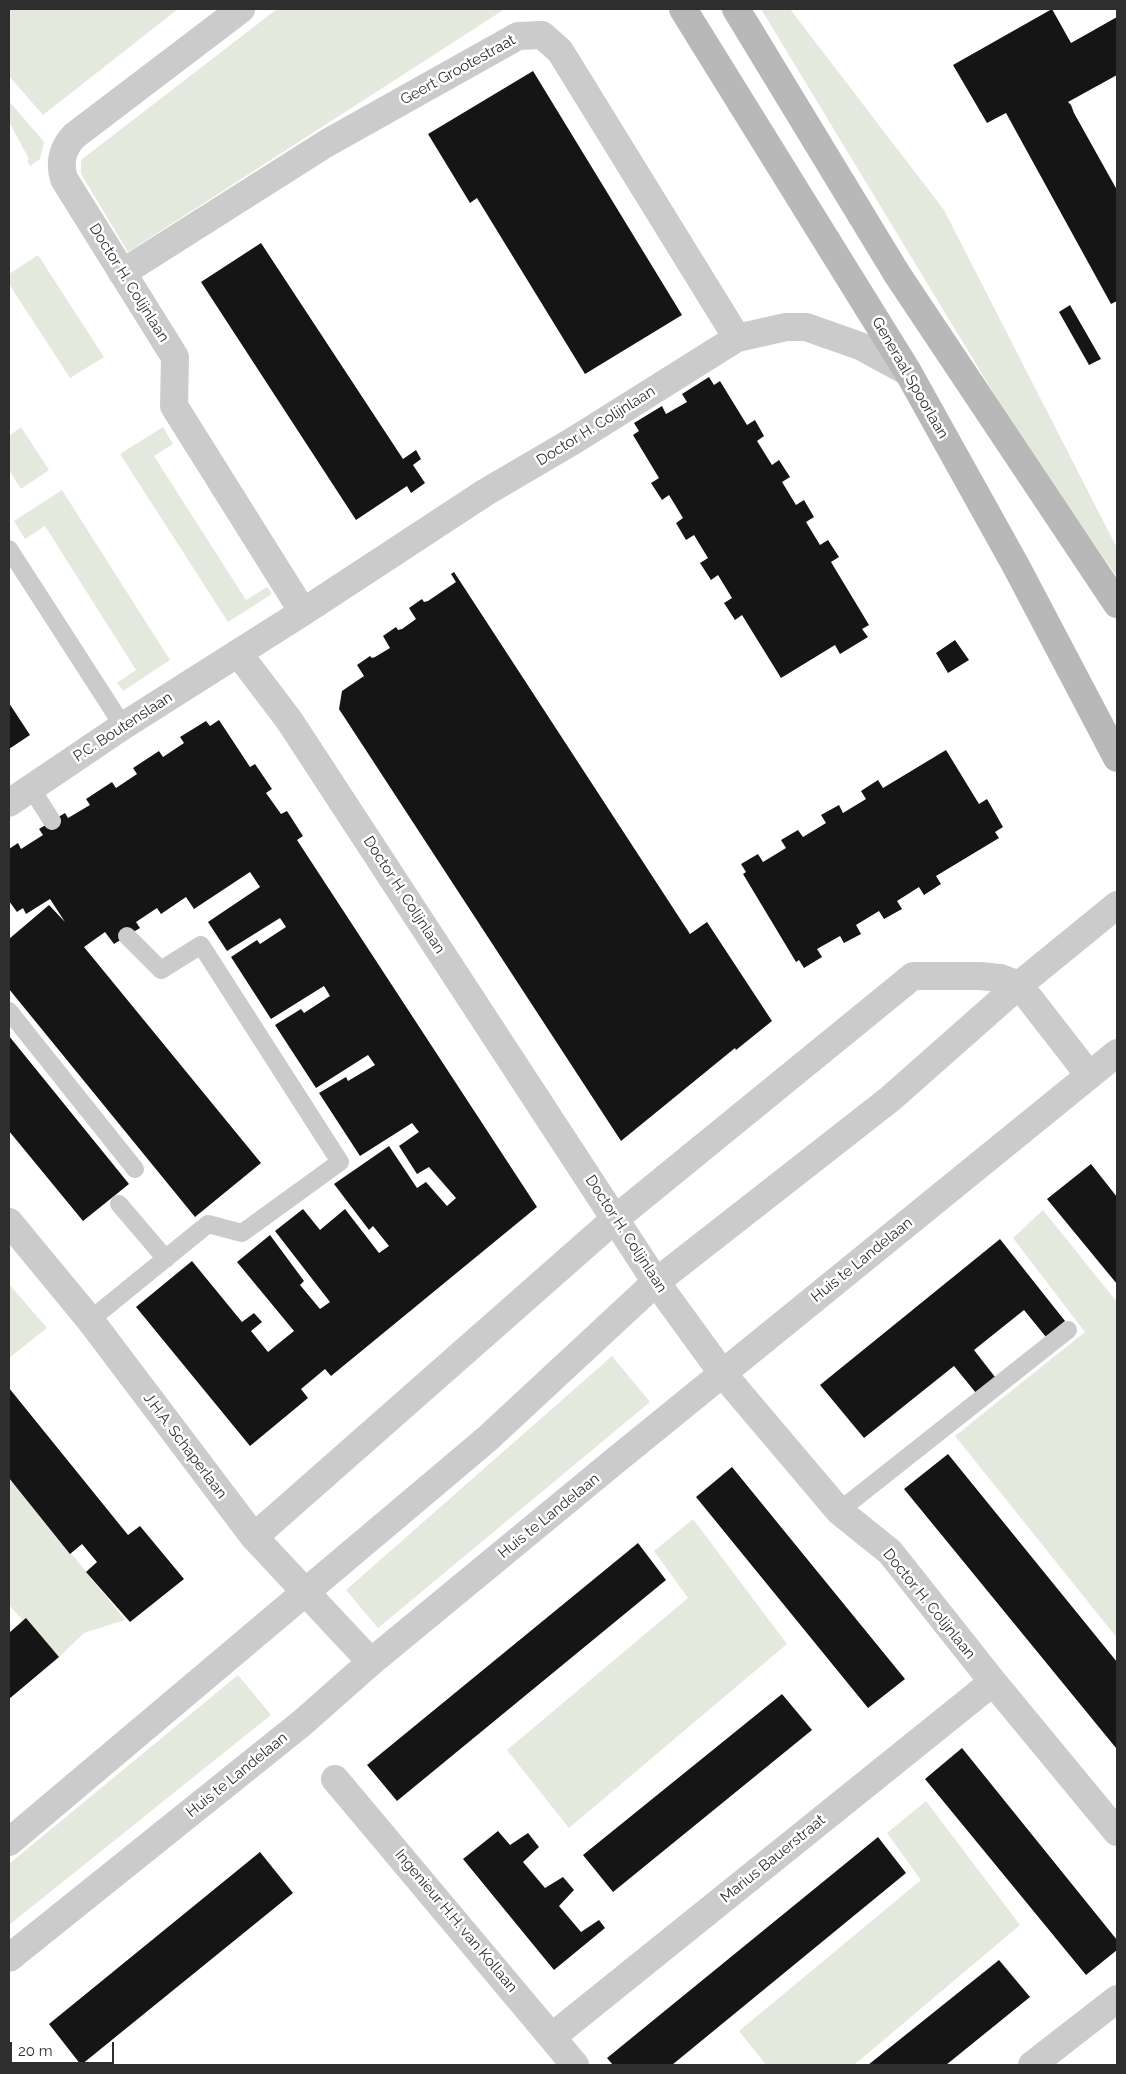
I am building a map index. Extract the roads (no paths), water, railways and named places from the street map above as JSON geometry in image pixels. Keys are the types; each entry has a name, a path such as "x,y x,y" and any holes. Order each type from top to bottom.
{"main road":[{"name":"Generaal Spoorlaan","path":"683,9 908,372 1016,566 1117,758"},
{"path":"736,9 897,274 1117,604"}],"street":[{"name":"Doctor H. Colijnlaan","path":"241,9 74,136 64,150 61,162 64,179 175,357 174,406 303,612"},
{"name":"Geert Grootestraat","path":"122,273 327,142 518,36 542,35 560,51 737,338"},
{"name":"Doctor H. Colijnlaan","path":"908,372 860,346 806,327 786,327 737,338 573,441 486,492 238,653 294,728 656,1282 723,1374 839,1511 890,1552 993,1682 1115,1825"},
{"name":"P.C. Boutenslaan","path":"9,803 123,726 238,653"},
{"path":"9,1842 487,1438 656,1282 890,1099 1019,985 1117,905"},
{"path":"254,1537 615,1218 913,976 980,976 1000,978 1019,985 1090,1074"},
{"name":"Huis te Landelaan","path":"9,1958 302,1723 371,1662 1117,1053"},
{"name":"J.H.A. Schaperlaan","path":"9,1222 90,1320 254,1537 371,1662"},
{"name":"Marius Bauerstraat","path":"553,2036 993,1682"},
{"name":"Ingenieur H.H. van Kollaan","path":"335,1778 553,2036 575,2065"},
{"path":"1032,2065 1117,1999"}],"lane":[{"path":"9,549 123,726"},
{"path":"31,788 52,821"},
{"path":"90,1320 208,1224 242,1233 340,1162 201,945 161,970 127,936"},
{"path":"9,1011 136,1168"},
{"path":"119,1204 166,1259"},
{"path":"839,1511 1068,1330"}]}
